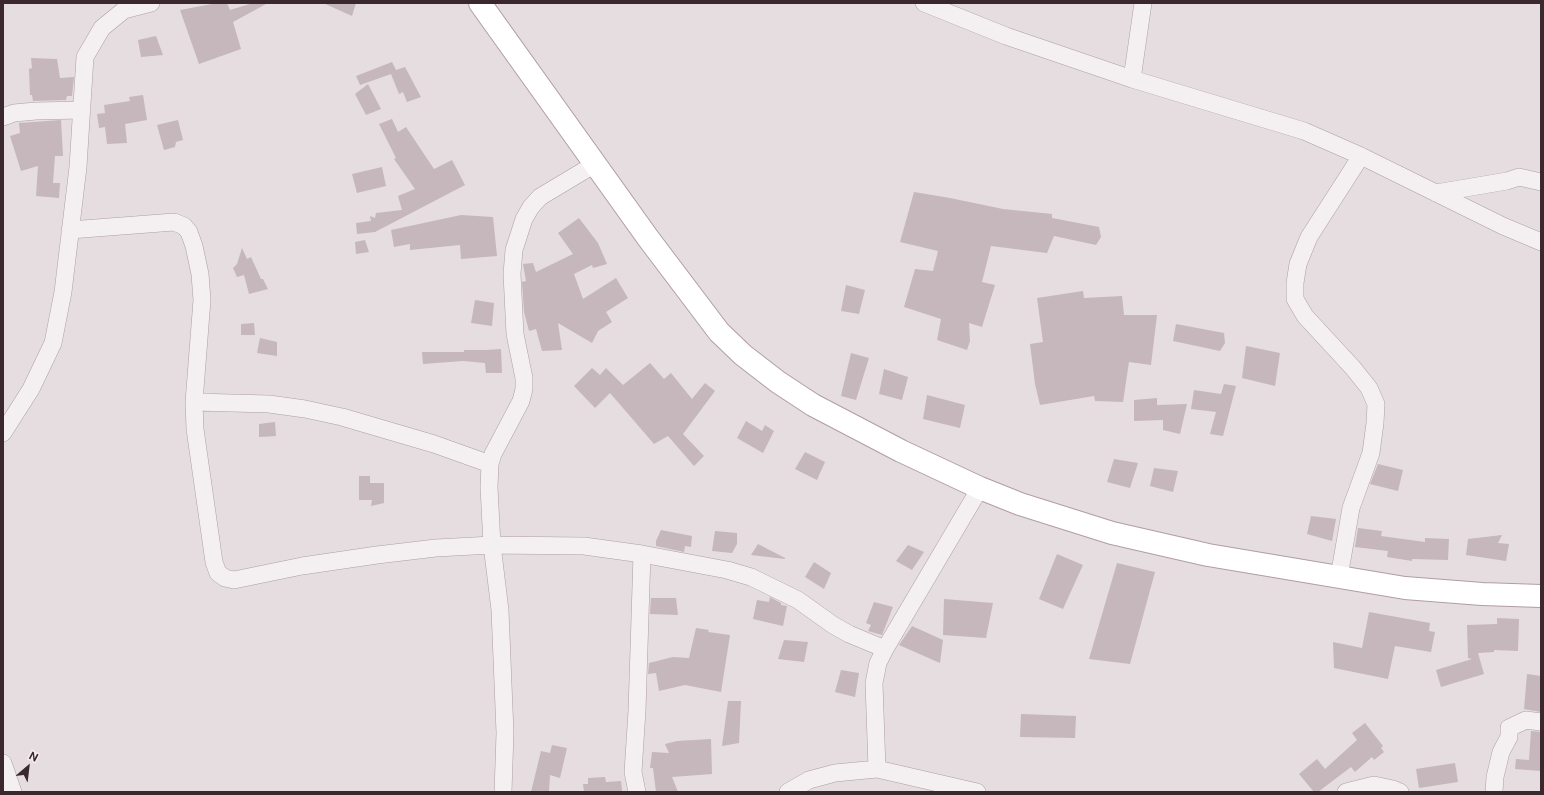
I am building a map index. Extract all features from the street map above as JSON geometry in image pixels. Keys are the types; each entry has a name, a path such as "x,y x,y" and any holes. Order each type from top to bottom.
{"main road":[{"path":"480,3 648,238 719,332 742,355 778,382 813,405 901,451 980,488 1020,504 1112,534 1208,555 1405,588 1482,594 1541,596"}],"street":[{"path":"3,433 31,389 53,342 63,292 78,167 85,57 102,28 124,10 151,3"},
{"path":"924,3 1006,36 1132,79 1246,112 1304,131 1361,156 1503,226 1541,242"},
{"path":"1132,79 1143,3"},
{"path":"3,117 14,113 36,111 82,110"},
{"path":"1339,577 1351,508 1370,453 1376,423 1376,404 1369,388 1353,368 1305,316 1295,299 1295,283 1298,264 1309,237 1361,156"},
{"path":"503,792 505,733 500,610 492,545 489,487 490,464 493,454 521,401 524,389 524,378 515,334 512,274 514,250 524,219 531,207 540,197 595,164"},
{"path":"1436,193 1507,181 1519,177 1541,182"},
{"path":"70,230 174,222 184,226 189,232 194,246 202,300 194,402 195,429 214,562 218,573 224,578 234,580 302,566 436,548 492,545 584,546 642,554 728,570 751,577 798,600 833,625 849,634 885,649"},
{"path":"194,402 269,404 305,409 342,417 434,444 490,464"},
{"path":"877,770 874,683 878,663 980,488"},
{"path":"637,792 633,772 637,711 642,554"},
{"path":"1494,792 1495,777 1501,752 1509,737 1509,728 1526,720 1541,722"},
{"path":"3,763 13,792"},
{"path":"788,792 809,780 835,774 877,770 977,792"},
{"path":"1346,792 1374,785 1393,788 1400,792"}],"building":[{"path":"217,3 227,3 230,10 253,3 266,4 233,22 241,49 199,64 180,10"},
{"path":"323,3 356,3 352,16"},
{"path":"156,36 163,55 141,57 138,40"},
{"path":"31,58 57,59 60,78 74,77 72,96 67,96 66,100 33,101 32,95 30,95 29,69 32,68"},
{"path":"392,62 396,70 405,67 421,97 407,102 403,92 399,94 391,74 360,85 356,76"},
{"path":"368,84 381,109 366,115 355,94"},
{"path":"143,95 147,120 125,124 127,143 107,144 105,127 99,128 97,114 105,113 104,105 130,101 129,97"},
{"path":"392,119 398,132 406,127 434,169 452,160 465,185 375,232 357,234 356,223 371,221 370,216 375,218 376,213 402,210 398,196 415,189 394,159 396,158 379,124"},
{"path":"61,120 63,156 55,156 53,183 60,183 59,198 36,196 38,166 21,171 10,136 20,133 19,123"},
{"path":"178,120 183,140 176,142 175,147 164,150 157,125"},
{"path":"382,167 386,186 357,193 352,174"},
{"path":"914,192 1003,209 1052,214 1052,218 1099,227 1101,237 1096,245 1054,236 1047,253 991,246 982,282 995,285 982,327 969,323 970,341 967,350 937,340 941,319 904,307 915,269 933,271 938,251 900,242"},
{"path":"461,215 493,217 497,256 461,259 460,245 410,250 410,244 394,247 391,230"},
{"path":"579,218 598,243 607,264 593,268 592,265 574,274 583,299 616,278 628,298 606,312 612,322 598,331 592,343 558,323 562,350 542,351 536,329 529,331 524,312 522,282 526,281 523,264 533,263 536,272 573,254 558,233"},
{"path":"365,240 369,252 356,254 355,242"},
{"path":"242,248 247,259 251,257 261,279 263,279 268,289 249,294 244,275 237,277 233,268 237,264"},
{"path":"846,285 865,290 859,314 841,311"},
{"path":"1083,291 1084,298 1122,296 1124,315 1157,315 1151,365 1129,362 1123,402 1095,401 1094,396 1040,405 1035,384 1030,344 1043,342 1037,298"},
{"path":"475,300 494,303 492,326 471,323"},
{"path":"254,323 255,335 241,335 241,324"},
{"path":"1176,324 1224,333 1225,343 1220,351 1173,341"},
{"path":"260,338 277,342 277,356 257,353"},
{"path":"1246,346 1280,353 1275,386 1242,378"},
{"path":"501,349 502,373 486,373 485,363 463,361 423,364 422,352 464,352 464,350"},
{"path":"851,353 869,358 856,400 841,396"},
{"path":"650,363 664,379 671,373 692,399 705,383 715,391 683,434 704,456 694,466 668,436 654,444 610,393 595,408 574,386 592,368 600,375 606,368 623,385"},
{"path":"884,369 908,377 902,400 879,394"},
{"path":"1224,384 1236,386 1223,436 1210,434 1216,412 1191,409 1194,390 1221,394"},
{"path":"927,395 965,405 960,428 923,419"},
{"path":"1157,398 1157,405 1187,404 1180,434 1163,430 1163,420 1134,421 1134,400"},
{"path":"746,421 762,431 765,425 774,431 763,453 737,438"},
{"path":"275,422 276,436 259,437 259,424"},
{"path":"805,452 825,462 817,480 795,469"},
{"path":"1114,459 1138,463 1130,488 1107,482"},
{"path":"1378,464 1403,470 1398,491 1370,484"},
{"path":"1154,468 1178,471 1173,492 1150,486"},
{"path":"359,476 370,476 370,483 384,483 384,503 371,506 372,500 359,500"},
{"path":"1311,516 1336,519 1332,541 1307,534"},
{"path":"1358,528 1382,531 1381,536 1425,542 1425,538 1449,539 1448,560 1412,559 1412,561 1387,557 1388,551 1355,547"},
{"path":"661,530 692,536 691,547 685,546 684,552 656,546 656,541"},
{"path":"715,531 737,533 737,544 732,553 712,551"},
{"path":"1502,535 1498,543 1509,544 1506,561 1466,555 1468,539"},
{"path":"758,544 785,558 785,559 751,555"},
{"path":"908,545 924,552 912,570 896,561"},
{"path":"1057,554 1083,565 1063,609 1039,599"},
{"path":"814,562 831,573 824,589 805,577"},
{"path":"1117,563 1155,572 1130,664 1089,659"},
{"path":"770,597 781,603 781,605 787,606 783,626 753,619 757,600 769,602"},
{"path":"651,598 676,598 678,615 650,614"},
{"path":"944,599 993,603 986,638 943,635"},
{"path":"874,602 893,607 882,635 868,631 871,625 866,623"},
{"path":"1369,612 1430,623 1429,631 1435,632 1431,652 1395,646 1388,679 1334,668 1333,642 1362,648"},
{"path":"1497,618 1519,619 1518,651 1494,650 1494,652 1478,653 1484,674 1441,687 1436,670 1472,659 1468,658 1467,625 1497,624"},
{"path":"912,626 943,640 940,663 899,645"},
{"path":"696,628 709,630 708,632 730,635 721,692 685,685 659,691 656,673 648,674 649,663 673,657 689,658"},
{"path":"784,640 808,642 804,662 778,659"},
{"path":"841,670 859,673 855,697 835,692"},
{"path":"1527,674 1541,676 1541,712 1524,709"},
{"path":"728,701 741,701 739,743 722,746"},
{"path":"1021,714 1076,716 1075,738 1020,737"},
{"path":"1365,723 1383,746 1381,748 1384,752 1374,760 1372,757 1355,772 1351,767 1318,792 1314,792 1299,774 1317,759 1325,769 1357,740 1352,733"},
{"path":"1531,731 1541,732 1541,771 1515,769 1516,759 1529,760"},
{"path":"711,739 712,774 672,777 678,792 656,792 653,768 650,768 652,752 669,753 665,744 677,741"},
{"path":"552,745 567,748 560,778 550,775 549,792 531,792 541,751 550,753"},
{"path":"1455,763 1458,782 1419,788 1416,769"},
{"path":"605,777 606,782 621,781 622,791 584,792 583,784 588,784 588,778"}]}
